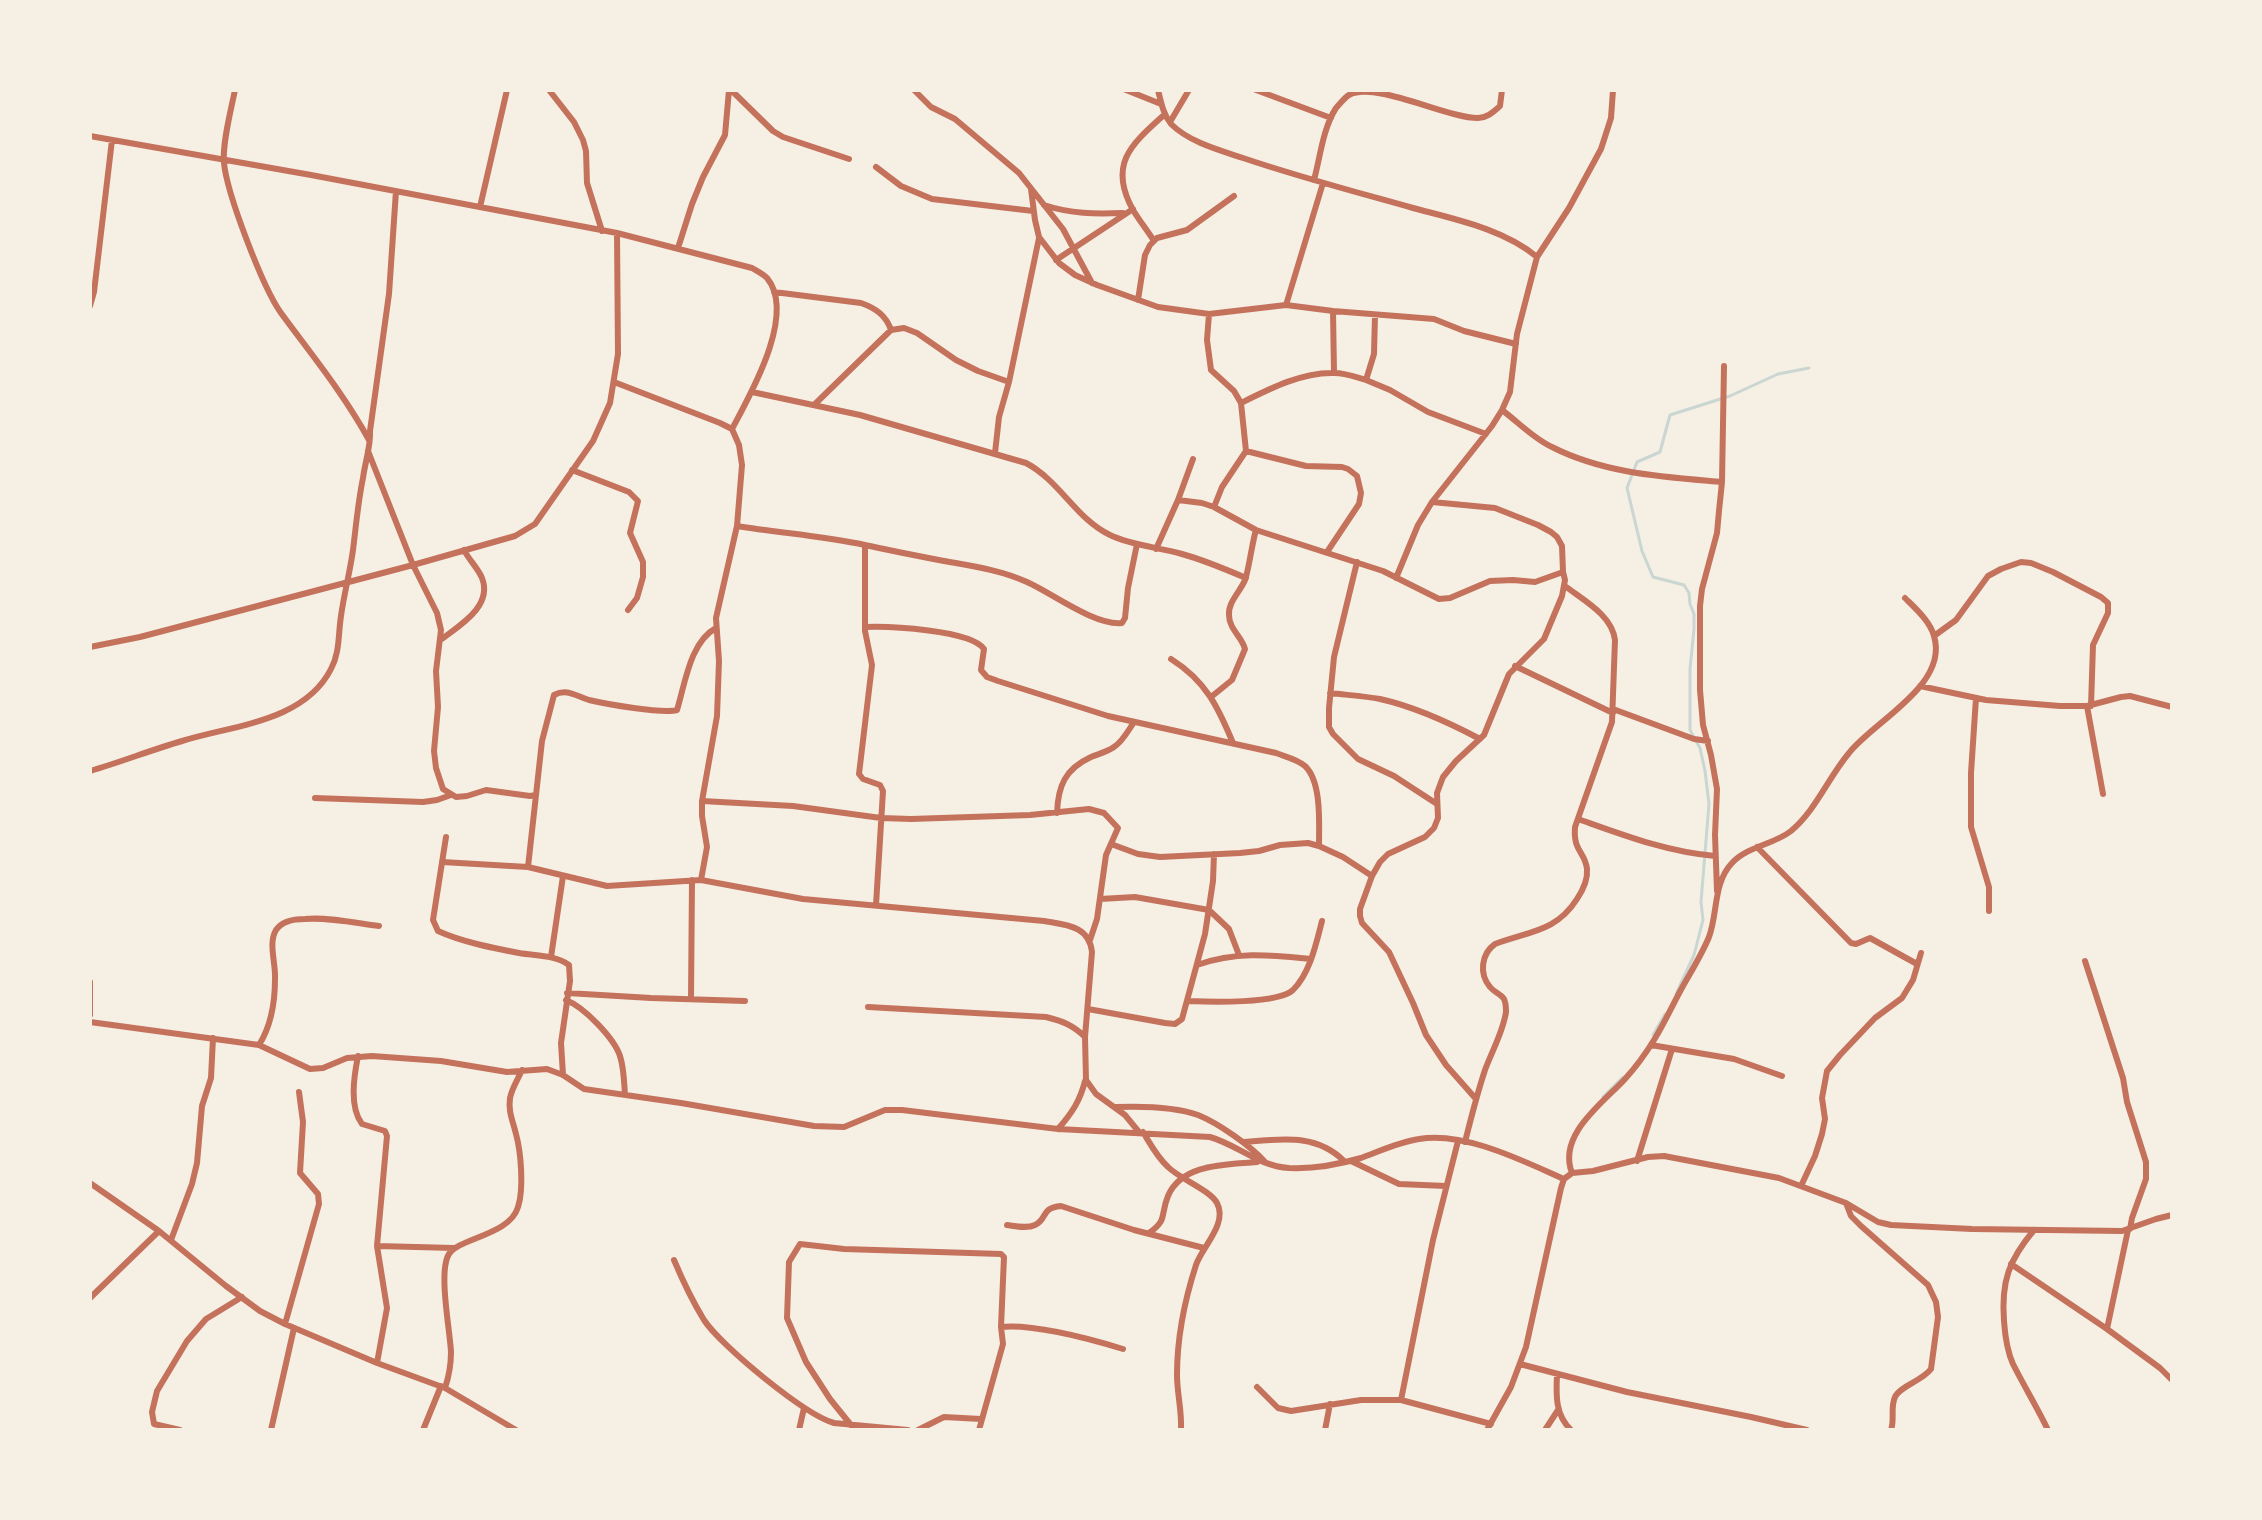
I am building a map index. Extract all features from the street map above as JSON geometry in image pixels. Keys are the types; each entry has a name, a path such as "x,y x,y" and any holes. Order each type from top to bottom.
{"street":[{"path":"235,90 224,161 258,267 276,306 310,349 369,447 413,565 437,613 441,639 435,683 439,702 434,751 443,789 451,795 462,797 486,790 536,795"},
{"path":"480,207 507,90"},
{"path":"549,90 574,122 583,140 587,183 602,231"},
{"path":"730,90 773,131 792,141 849,159"},
{"path":"678,248 703,177 723,141 730,90"},
{"path":"914,90 931,107 963,125 1019,173 1074,246 1092,283"},
{"path":"1126,90 1161,104"},
{"path":"1158,90 1170,122 1200,142 1272,168 1480,227 1510,239 1537,257"},
{"path":"1170,122 1189,90"},
{"path":"1256,90 1331,118"},
{"path":"1314,180 1331,118 1348,92 1388,92 1436,109 1478,118 1491,114 1500,106 1502,90"},
{"path":"1396,578 1418,525 1432,502 1502,410 1510,392 1516,344 1537,257 1569,208 1601,149 1611,118 1613,90"},
{"path":"1154,241 1129,211 1122,168 1126,154 1135,142 1165,114"},
{"path":"90,136 617,233 752,268 768,280 774,292 774,334 752,392 732,429"},
{"path":"90,306 112,140"},
{"path":"876,167 901,186 932,199 1033,211"},
{"path":"1286,305 1323,183"},
{"path":"1031,189 1039,237 1056,260 1075,275 1092,283 1158,307 1209,314 1286,305 1434,319 1464,331 1516,344"},
{"path":"90,771 278,713 301,701 325,680 333,667 339,648 341,617 369,447 389,294 396,191"},
{"path":"1138,300 1145,255 1154,241 1167,234 1187,230 1234,196"},
{"path":"1044,205 1082,214 1129,211"},
{"path":"1056,260 1129,211"},
{"path":"90,647 140,637 502,541 535,524 593,441 604,419 614,382 619,330 617,233"},
{"path":"995,453 999,417 1039,237"},
{"path":"774,292 861,303 885,317 891,330"},
{"path":"1333,311 1334,373"},
{"path":"1209,314 1207,340 1211,370 1234,391 1241,403 1246,451 1222,487 1214,507"},
{"path":"1366,380 1374,354 1375,315"},
{"path":"815,404 891,330 904,328 967,365 1009,382"},
{"path":"1717,895 1717,789 1703,725 1700,606 1717,533 1722,482 1724,366"},
{"path":"1241,403 1299,378 1334,373 1366,380 1428,412 1486,434"},
{"path":"614,382 732,429 739,445 742,465 737,526 718,606 716,628 719,661 717,716 702,801 707,847 701,880"},
{"path":"752,392 815,404 995,453 1039,470 1108,535 1179,553 1246,578"},
{"path":"1502,410 1550,447 1597,464 1674,479 1722,482"},
{"path":"1246,451 1306,466 1342,467 1357,476 1361,493 1359,504 1327,552"},
{"path":"1156,549 1193,459"},
{"path":"572,470 629,492 638,501 630,533 643,562 643,577 637,598 628,610"},
{"path":"1178,500 1214,507 1256,530 1357,562 1433,597 1445,599 1490,581 1535,582 1563,572"},
{"path":"1432,502 1495,508 1538,525 1557,537 1562,546 1565,586 1544,639 1515,666 1490,724 1480,739 1443,777 1437,793 1438,818 1431,831 1425,837 1388,854 1380,862 1360,909 1360,919 1389,952 1426,1035 1476,1099"},
{"path":"737,526 839,540 1004,574 1027,582 1091,615 1118,623 1125,618 1137,544"},
{"path":"1211,697 1232,680 1245,649 1228,617 1232,602 1246,578 1256,530"},
{"path":"865,545 865,627 872,665 859,774 883,788 876,905"},
{"path":"441,639 476,610 482,601 484,583 464,550"},
{"path":"1357,562 1334,657 1329,727 1358,759 1394,776 1437,804"},
{"path":"1934,636 1956,620 1988,576 2021,562 2053,572 2108,603 2108,613 2093,645 2089,706 2103,794"},
{"path":"1401,1400 1446,1186 1503,1027 1504,999 1486,981 1484,958 1495,944 1554,923 1564,916 1584,889 1587,870 1574,840 1613,711 1614,630 1597,611 1565,586"},
{"path":"1572,1173 1568,1163 1571,1145 1578,1131 1588,1115 1637,1065 1651,1045 1708,939 1723,876 1732,863 1743,854 1784,836 1801,821 1850,750 1930,674 1935,658 1934,636 1920,613 1905,598"},
{"path":"865,627 923,630 977,641 984,649 981,670 987,677 1082,709 1297,760 1308,769 1314,780 1319,846"},
{"path":"528,867 542,741 554,695 562,691 636,707 677,710 695,651 708,632 716,628"},
{"path":"1171,659 1190,671 1211,697 1233,743"},
{"path":"1515,666 1613,711 1708,741"},
{"path":"1920,686 1976,698 2060,706 2089,706 2130,696 2172,707"},
{"path":"1330,693 1405,706 1435,716 1480,739"},
{"path":"1976,698 1971,827 1989,887 1989,911"},
{"path":"1057,813 1057,793 1069,773 1088,758 1114,748 1134,722"},
{"path":"315,798 423,802 451,795"},
{"path":"702,801 793,806 881,818 944,819 1089,809 1104,813 1118,828 1106,855 1090,940 1092,963 1085,1037 1086,1080 1076,1108 1058,1129"},
{"path":"1578,819 1675,851 1715,856"},
{"path":"446,837 433,920 438,931 514,952 551,957 569,965 570,981 561,1043 563,1075"},
{"path":"1111,844 1151,856 1259,851 1296,843 1319,846 1372,876"},
{"path":"1757,847 1851,943 1870,938 1917,964"},
{"path":"1088,1009 1175,1024 1182,1019 1189,1001 1209,910 1214,854"},
{"path":"442,862 528,867 607,886 701,880 803,899 1044,921 1084,932 1090,940"},
{"path":"551,957 563,876"},
{"path":"691,999 692,880"},
{"path":"1100,899 1135,897 1209,910 1229,929 1239,955"},
{"path":"259,1045 270,1020 275,980 273,941 277,928 289,921 305,919 379,926"},
{"path":"1189,1001 1249,1001 1288,993 1295,987 1311,959 1322,921"},
{"path":"1801,1186 1822,1134 1825,1119 1822,1098 1827,1071 1875,1018 1902,998 1913,980 1921,953"},
{"path":"1197,965 1215,958 1239,955 1311,959"},
{"path":"2085,961 2146,1162 2146,1179 2132,1218 2107,1329"},
{"path":"90,982 90,1015"},
{"path":"567,996 745,1001"},
{"path":"567,996 615,1045 621,1058 625,1095"},
{"path":"868,1007 1046,1017 1066,1022 1085,1037"},
{"path":"90,1022 259,1045 310,1069 358,1056 441,1061 507,1072 547,1069 584,1089 823,1127 844,1127 885,1110 902,1110 1058,1129 1210,1137 1264,1163"},
{"path":"171,1240 197,1163 202,1106 211,1078 213,1038"},
{"path":"1651,1045 1734,1059 1782,1076"},
{"path":"1637,1161 1672,1049"},
{"path":"358,1056 354,1085 358,1120 362,1124 382,1128 387,1136 377,1246 387,1308 377,1363"},
{"path":"377,1246 454,1248 491,1232 511,1219 518,1210 520,1154 510,1109 512,1092 522,1070"},
{"path":"1086,1080 1096,1094 1125,1115 1141,1132 1159,1159 1210,1196 1219,1208 1217,1227 1194,1271 1179,1349 1177,1374 1181,1430"},
{"path":"285,1324 319,1204 318,1194 300,1173 303,1122 299,1092"},
{"path":"1115,1108 1151,1108 1200,1116 1254,1150 1264,1163"},
{"path":"1148,1234 1159,1226 1168,1196 1182,1178 1220,1164 1264,1163 1305,1168 1348,1161 1432,1137 1462,1142 1511,1157 1564,1179"},
{"path":"1243,1143 1309,1141 1399,1184 1446,1186"},
{"path":"1257,1387 1278,1408 1291,1411 1372,1399 1401,1400 1489,1427 1526,1347 1564,1179 1572,1173 1593,1171 1656,1155 1748,1171 1801,1186 1846,1203 1878,1222 1891,1225 2129,1230 2172,1215"},
{"path":"90,1183 171,1240 260,1311 377,1363 443,1387 516,1430"},
{"path":"1846,1203 1851,1216 1928,1285 1936,1302 1938,1317 1931,1369 1897,1393 1891,1430"},
{"path":"1007,1225 1032,1226 1048,1209 1061,1206 1204,1248"},
{"path":"2034,1230 2011,1264 2004,1281 2003,1301 2007,1347 2012,1363 2048,1430"},
{"path":"90,1298 159,1231"},
{"path":"853,1427 806,1362 787,1318 789,1262 800,1244 844,1249 1001,1254 1004,1257 1003,1344 979,1430"},
{"path":"423,1430 450,1369 445,1269 454,1248"},
{"path":"674,1260 682,1281 720,1340 804,1408 824,1420 853,1427 908,1430"},
{"path":"2011,1264 2107,1329 2172,1380"},
{"path":"180,1430 152,1422 157,1391 197,1328 215,1312 242,1297"},
{"path":"1001,1327 1034,1328 1123,1349"},
{"path":"271,1430 294,1328"},
{"path":"1520,1364 1665,1401 1807,1430"},
{"path":"1557,1374 1558,1410 1571,1430"},
{"path":"1325,1430 1330,1404"},
{"path":"799,1430 804,1408"},
{"path":"1545,1430 1558,1410"},
{"path":"918,1430 944,1417 981,1419"}],"waterway":[{"path":"90,168 90,174"},
{"path":"1676,994 1694,955 1703,920 1701,902 1709,804 1700,748 1690,730 1694,614 1684,585 1653,577 1642,551 1627,488 1637,462 1660,452 1670,415 1730,396 1778,374 1809,368"},
{"path":"1653,1035 1665,1014"},
{"path":"1603,1097 1623,1077"}]}
